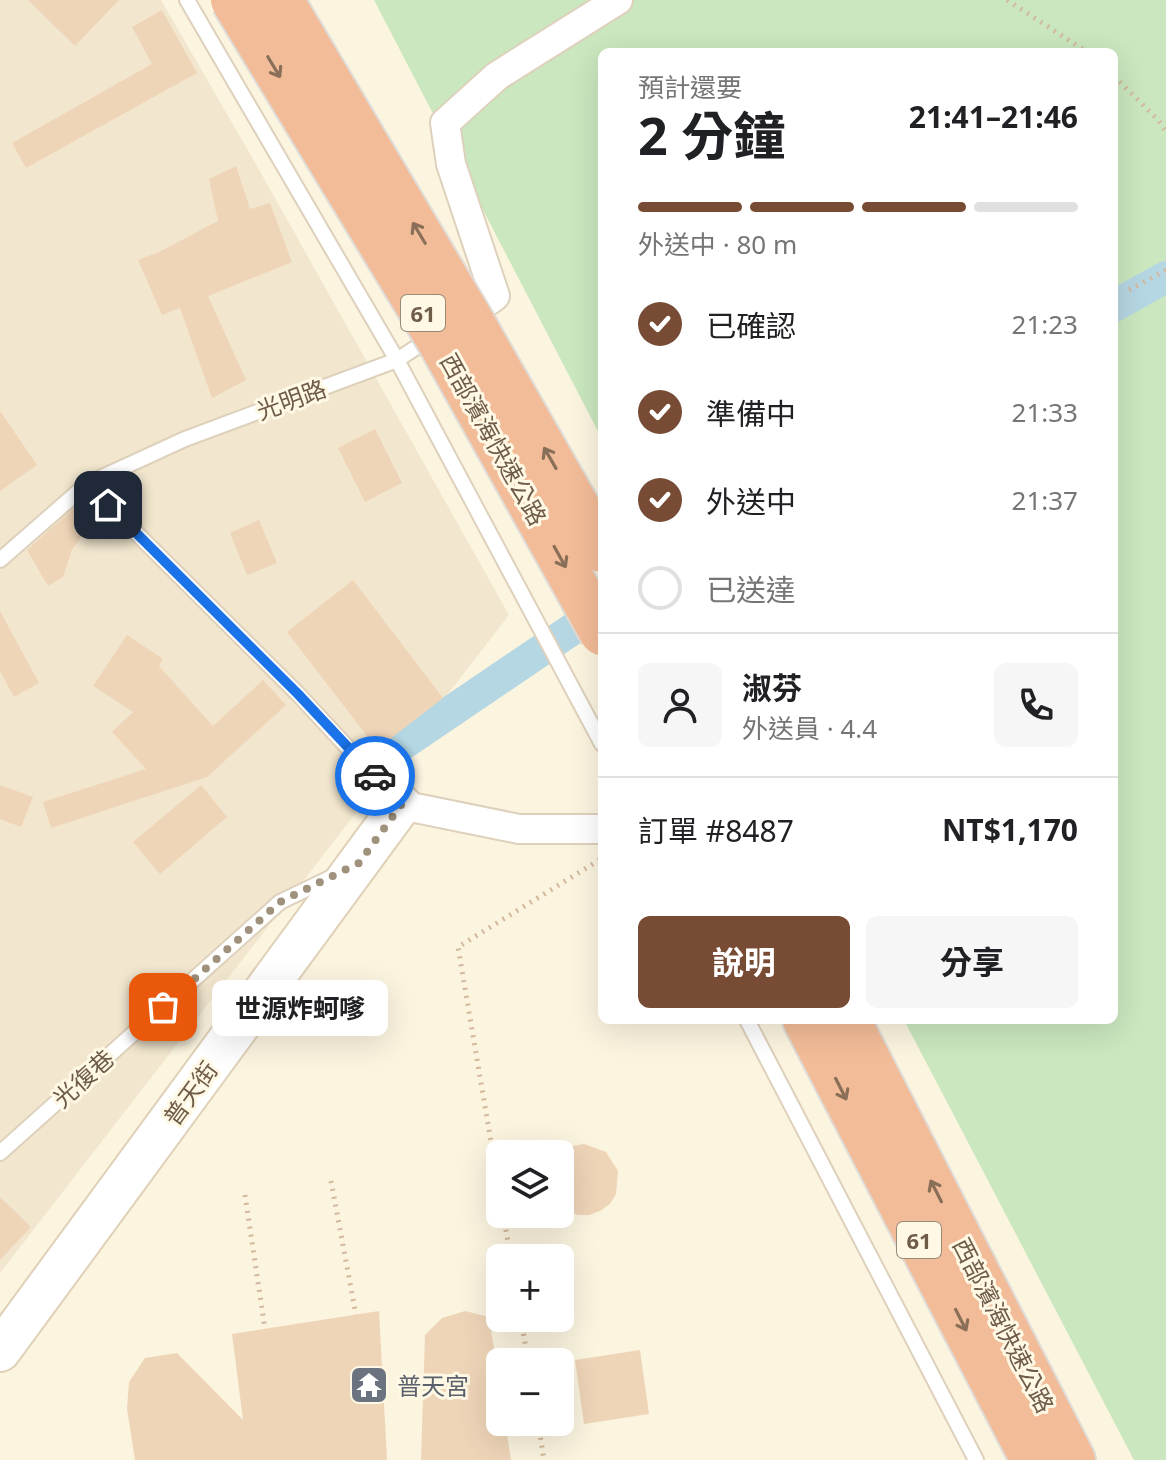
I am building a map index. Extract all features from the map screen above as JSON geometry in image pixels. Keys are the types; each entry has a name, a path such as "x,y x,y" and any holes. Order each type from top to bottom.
{"highway":[{"name":"西部濱海快速公路","path":"233,0 440,342 598,626"},
{"name":"西部濱海快速公路","path":"281,0 472,322 598,543"},
{"name":"西部濱海快速公路","path":"807,1024 1033,1460"},
{"name":"西部濱海快速公路","path":"850,1024 1073,1460"}],"street":[{"path":"488,301 495,296 451,164 445,123 497,76 618,0"},
{"path":"401,805 519,829 598,829"},
{"name":"普天街","path":"0,1351 401,805"}],"lane":[{"path":"187,0 397,360 598,737"},
{"name":"光明路","path":"0,560 87,484 185,439 397,360 488,301"},
{"path":"87,484 298,694 401,805"},
{"name":"光復巷","path":"0,1153 280,902 359,863"},
{"path":"749,1024 976,1460"}],"path":[{"path":"1007,0 1081,48"},
{"path":"1118,80 1166,132"},
{"path":"1129,290 1166,270"},
{"path":"491,1140 458,947 598,860"},
{"path":"331,1181 356,1315"},
{"path":"245,1195 265,1329"},
{"path":"540,1436 544,1460"}],"shaded area":[{"path":"0,0 161,0 509,615 0,1273"}],"green space":[{"path":"374,0 1166,0 1166,1460 1134,1460 906,1024 1118,1024 1118,48 598,48 598,431"}],"building":[{"path":"28,0 119,0 75,46"},
{"path":"162,10 197,73 26,168 12,143 152,64 132,27"},
{"path":"236,166 250,209 270,203 292,262 208,296 246,380 212,398 180,308 162,315 138,260 218,221 209,179"},
{"path":"0,411 37,465 0,491"},
{"path":"375,429 402,483 365,502 338,448"},
{"path":"75,507 92,521 72,550 63,577 48,586 27,550"},
{"path":"259,520 277,563 247,575 230,533"},
{"path":"353,580 443,698 377,749 287,632"},
{"path":"0,611 39,683 14,697 0,671"},
{"path":"127,635 163,659 159,666 213,726 263,680 286,705 207,777 51,828 43,802 146,769 112,732 133,712 93,686"},
{"path":"0,785 33,797 21,827 0,819"},
{"path":"201,785 227,817 160,874 133,842"},
{"path":"584,1144 606,1152 618,1171 616,1194 610,1204 589,1215 574,1213 574,1146"},
{"path":"0,1197 31,1227 0,1260"},
{"name":"普天宮","path":"379,1311 387,1460 135,1460 127,1409 129,1382 145,1358 177,1353 243,1420 232,1334"},
{"path":"465,1311 486,1316 486,1332 491,1332 494,1348 486,1348 486,1436 507,1436 511,1460 421,1460 425,1335 442,1318"},
{"path":"640,1350 649,1414 584,1424 575,1360"}],"waterway":[{"path":"1118,304 1166,277"},
{"path":"384,757 598,612"}],"way so far":[{"path":"163,1007 280,902 359,863 401,805 375,776"}],"place":[{"name":"世源炸蚵嗲","path":"163,1007"},
{"name":"普天宮","path":"369,1385"}],"route":[{"path":"108,505 298,694 375,776"}]}
